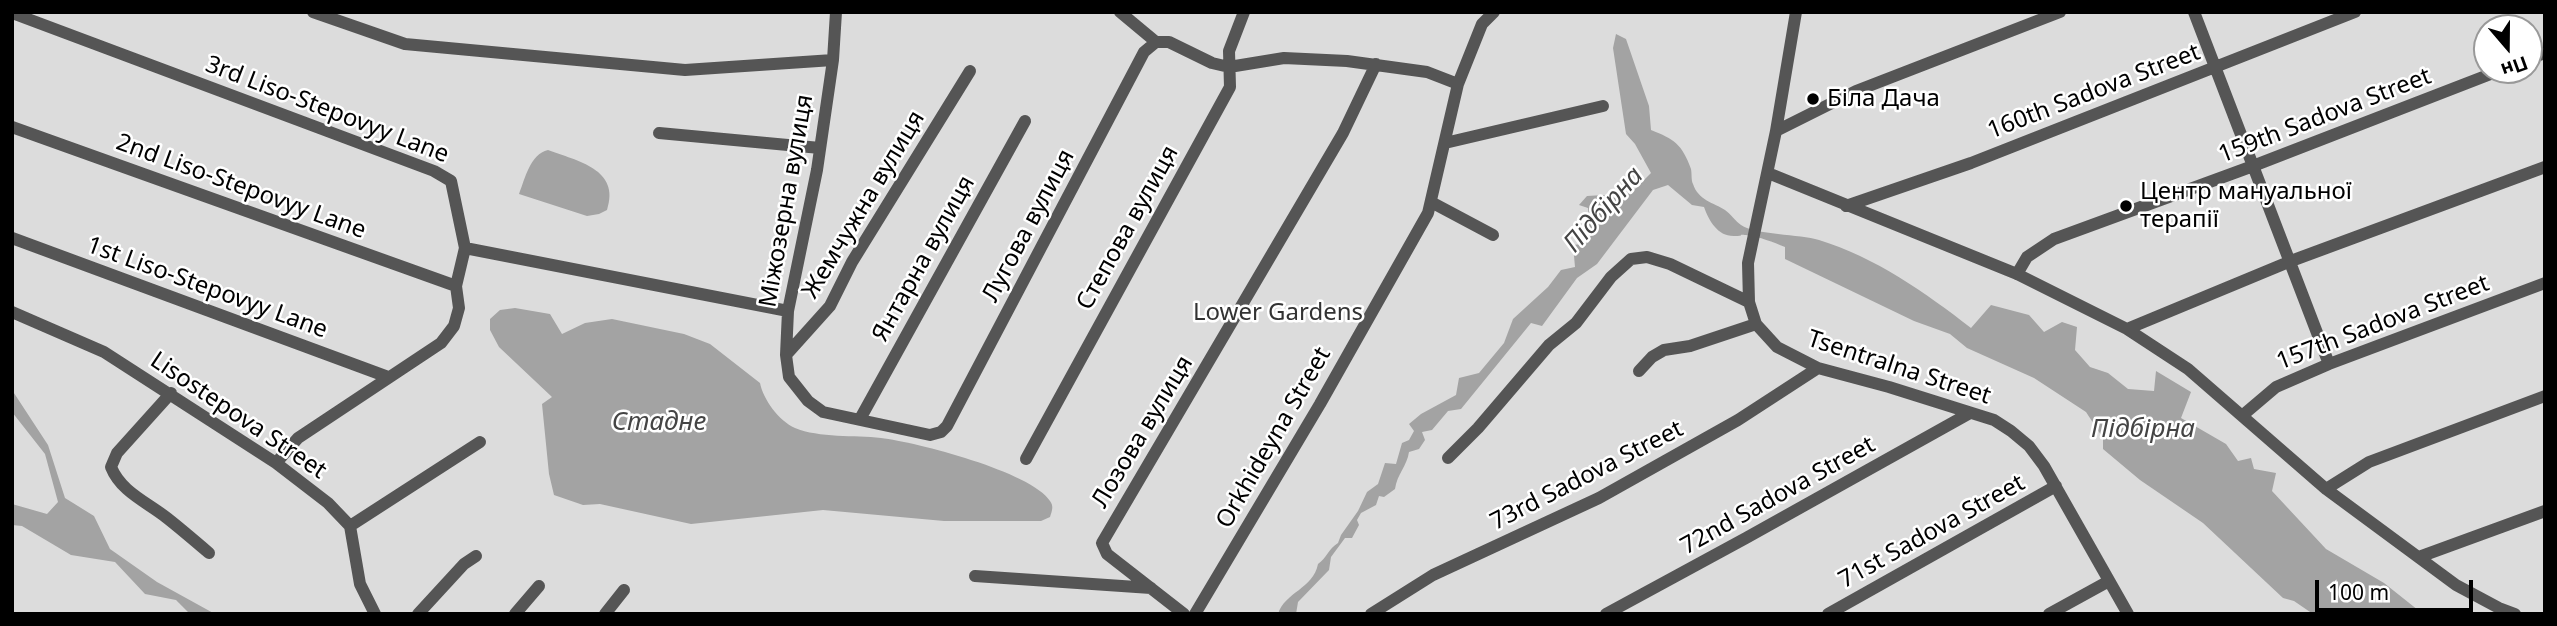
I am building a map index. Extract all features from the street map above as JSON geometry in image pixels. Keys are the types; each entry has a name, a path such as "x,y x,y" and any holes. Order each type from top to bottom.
{"street":[{"path":"313,12 405,44 565,59 685,70 833,60"},
{"name":"Міжозерна вулиця","path":"836,12 833,60 820,148 788,311 786,355 789,377 800,394 823,412 860,419"},
{"path":"1120,12 1156,42 1169,42 1212,63 1229,67 1284,58 1376,64 1427,72 1458,83"},
{"name":"Степова вулиця","path":"1026,458 1230,87 1229,51 1244,12"},
{"name":"Orkhideyna Street","path":"1195,614 1320,404 1428,214 1458,83 1482,24 1494,12"},
{"name":"Tsentralna Street","path":"1796,12 1768,173 1748,263 1749,302 1756,324 1777,347 1818,368 1994,420 2011,431 2029,446 2056,486 2128,614"},
{"path":"1776,131 1856,91 2060,12"},
{"path":"2194,12 2329,364"},
{"name":"160th Sadova Street","path":"1846,206 1971,163 2354,12"},
{"name":"3rd Liso-Stepovyy Lane","path":"12,13 434,171 451,181 465,248"},
{"name":"Лугова вулиця","path":"860,419 930,435 941,432 947,426 1144,52 1156,42"},
{"name":"Лозова вулиця","path":"1184,614 1107,554 1102,543 1343,133 1376,64"},
{"name":"Жемчужна вулиця","path":"786,355 830,306 852,262 970,71"},
{"name":"159th Sadova Street","path":"2017,274 2027,257 2054,239 2473,81"},
{"path":"1445,143 1603,106"},
{"name":"Янтарна вулиця","path":"860,419 1025,121"},
{"name":"2nd Liso-Stepovyy Lane","path":"12,127 456,286"},
{"path":"659,133 820,148"},
{"path":"2127,329 2291,261 2545,167"},
{"path":"1768,173 2017,274 2127,329 2188,369 2326,489 2456,585 2515,614"},
{"path":"1431,202 1493,235"},
{"name":"1st Liso-Stepovyy Lane","path":"12,237 388,377"},
{"path":"276,464 298,438 440,343 454,326 459,308 456,286 465,248 788,311"},
{"path":"1448,458 1478,428 1549,345 1576,323 1611,277 1631,259 1647,257 1670,264 1749,302"},
{"name":"157th Sadova Street","path":"2243,415 2276,387 2329,364 2545,283"},
{"name":"Lisostepova Street","path":"12,312 104,352 171,393 276,464 328,503 350,526"},
{"path":"1639,371 1664,349 1690,346 1756,324"},
{"name":"73rd Sadova Street","path":"1371,614 1433,575 1507,539 1521,536 1610,491 1738,420 1818,368"},
{"path":"171,393 117,453 111,467 123,486 209,553"},
{"path":"2326,489 2369,462 2545,397"},
{"name":"72nd Sadova Street","path":"1606,614 1970,413"},
{"path":"375,614 360,584 350,526 480,442"},
{"name":"71st Sadova Street","path":"1828,614 2056,486"},
{"path":"2419,557 2545,511"},
{"path":"418,614 464,564 476,556"},
{"path":"975,576 1151,588"},
{"path":"2049,614 2109,581"},
{"path":"515,614 539,586"},
{"path":"605,614 624,590"}],"green space":[{"name":"Lower Gardens","path":"12,12 2545,12 2545,614 12,614"}],"water":[{"name":"Підбірна","path":"1616,34 1626,39 1649,106 1651,130 1666,136 1680,148 1691,169 1695,189 1702,197 1748,228 1819,240 1860,256 1918,289 1971,328 1991,305 2029,315 2044,332 2062,322 2077,327 2075,350 2090,367 2108,373 2128,389 2154,391 2156,371 2191,392 2181,418 2226,444 2238,461 2251,458 2254,469 2276,473 2272,491 2326,549 2384,583 2423,614 2313,614 2294,601 2283,598 2203,523 2140,480 2103,449 2103,438 2086,412 2034,378 1967,348 1950,334 1914,321 1785,259 1785,247 1751,236 1724,234 1712,223 1704,207 1692,205 1668,185 1653,190 1597,264 1577,278 1542,326 1531,323 1461,409 1448,411 1432,430 1422,432 1425,440 1419,449 1409,452 1395,489 1384,497 1379,496 1376,505 1361,513 1357,520 1359,525 1352,538 1345,538 1331,557 1329,570 1298,602 1296,614 1278,614 1286,600 1311,579 1318,564 1338,543 1367,492 1378,484 1385,463 1396,464 1402,443 1409,440 1414,431 1409,424 1421,414 1456,395 1459,378 1479,373 1504,343 1513,319 1548,287 1561,270 1575,267 1573,245 1582,244 1593,234 1585,223 1589,219 1588,208 1579,205 1587,196 1604,195 1619,199 1634,190 1651,173 1635,144 1626,134 1613,48"},
{"path":"548,150 583,163 602,176 608,185 610,196 607,210 587,216 519,194 532,162"},
{"name":"Стадне","path":"515,308 550,314 562,334 585,323 612,319 684,334 710,344 760,383 764,396 789,425 826,435 898,441 998,469 1039,490 1051,503 1050,517 1041,521 944,521 823,510 691,524 600,504 583,505 554,495 549,474 542,404 552,397 499,347 490,330 490,319 500,310"},
{"path":"12,390 48,445 65,498 94,516 110,549 157,582 215,614 190,614 176,600 145,594 115,562 71,555 22,526 12,525 12,504 47,514 58,502 45,454 12,412"}],"place":[{"name":"Біла Дача","path":"1813,99"},
{"name":"Центр мануальної терапії","path":"2126,206"}]}
